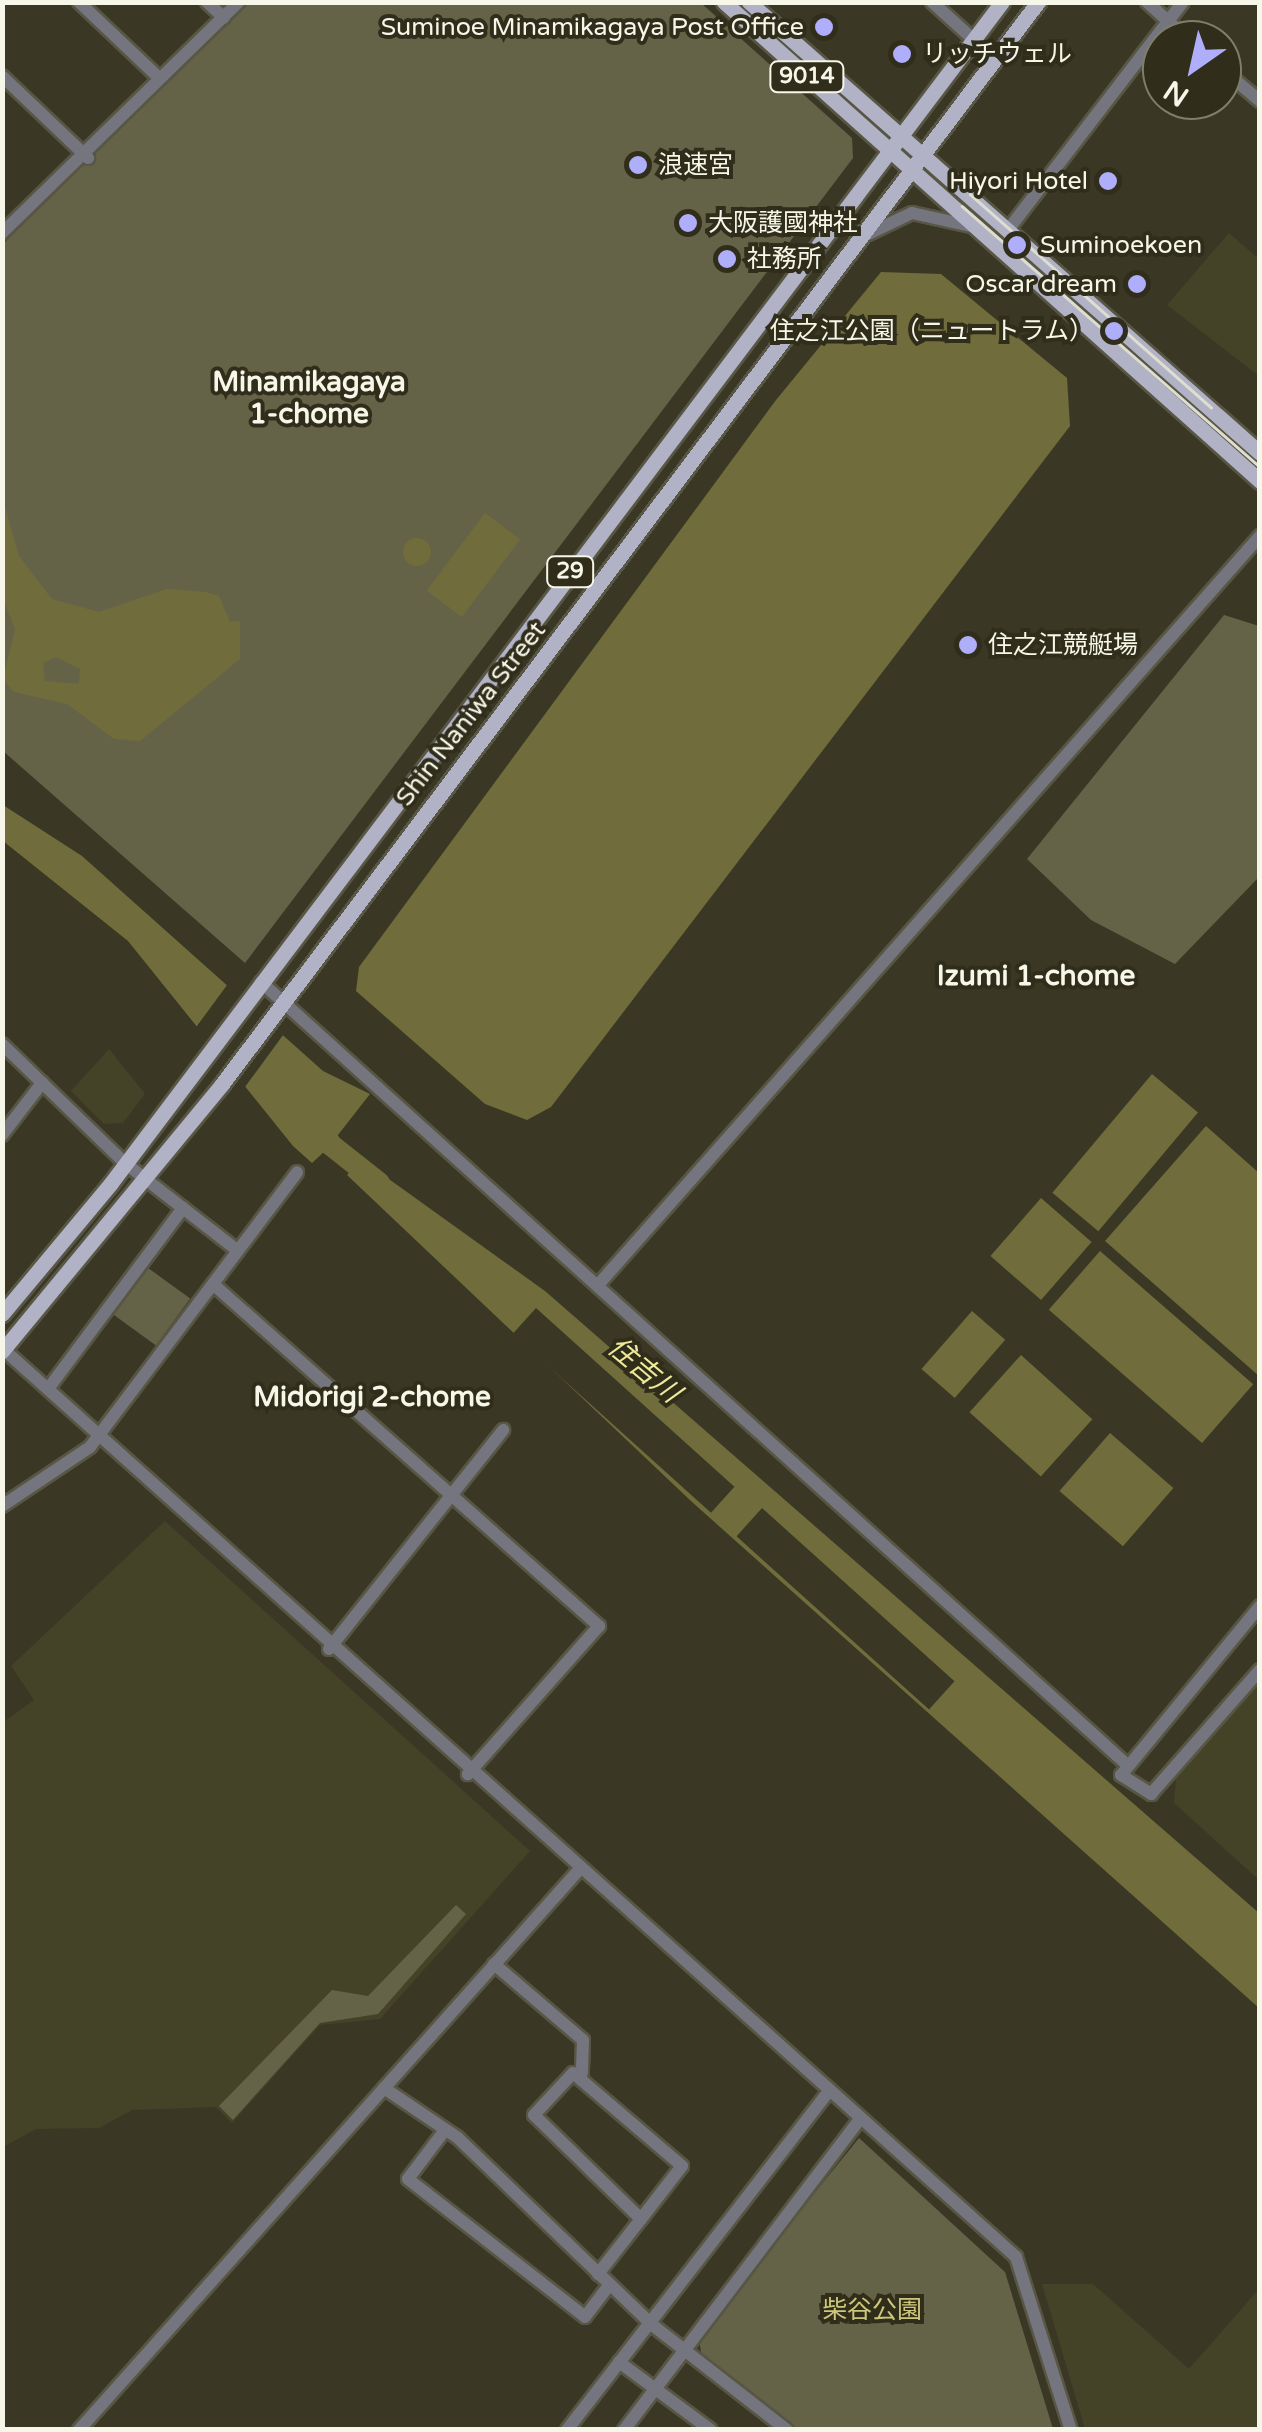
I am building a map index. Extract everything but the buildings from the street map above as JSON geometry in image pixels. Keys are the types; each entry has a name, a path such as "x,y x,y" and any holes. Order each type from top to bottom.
{"main road":[{"name":"9014","path":"724,2 894,145 924,157"},
{"name":"9014","path":"749,2 894,145 914,174"},
{"name":"Shin Naniwa Street","path":"2,1314 125,1163 1002,2"},
{"name":"Shin Naniwa Street","path":"3,1350 222,1084 914,174 1038,2"},
{"path":"924,157 1012,226 1260,453"},
{"path":"914,174 1260,482"}],"street":[{"path":"79,2 158,78"},
{"path":"207,2 224,18"},
{"path":"2,233 86,156 158,78 240,2"},
{"path":"932,2 974,40"},
{"path":"1148,2 1166,20"},
{"path":"1012,226 1142,56"},
{"path":"6,85 86,156"},
{"path":"868,234 912,214 974,227"},
{"path":"598,1285 1260,536"},
{"path":"256,989 598,1285 1124,1762"},
{"path":"2,1044 125,1163 238,1251"},
{"path":"2,1135 42,1083"},
{"path":"2,1506 98,1436 297,1172"},
{"path":"48,1389 183,1208"},
{"path":"213,1284 600,1626 468,1774"},
{"path":"3,1350 576,1872 1016,2256 1037,2312 1071,2430"},
{"path":"329,1648 503,1430"},
{"path":"1260,1606 1124,1762 1122,1775 1151,1794 1260,1670"},
{"path":"79,2430 576,1872"},
{"path":"494,1964 583,2040 582,2074 534,2115 641,2219"},
{"path":"582,2074 682,2166 598,2274"},
{"path":"384,2088 444,2130 650,2324 787,2430"},
{"path":"567,2430 828,2092"},
{"path":"624,2430 661,2391 860,2120"},
{"path":"444,2130 408,2179 585,2318 610,2284"},
{"path":"619,2362 710,2430"}],"shaded area":[{"path":"1229,233 1259,259 1259,376 1167,305"},
{"path":"881,272 941,274 1067,378 1070,426 551,1107 527,1120 485,1104 356,991 359,967 776,400"},
{"path":"3,500 19,556 52,599 99,612 167,589 219,596 230,622 240,621 240,659 140,741 114,739 67,704 14,692 3,679 15,629 3,599","holes":["56,657 80,669 79,684 45,681 43,663"]},
{"path":"485,513 520,539 462,617 427,590"},
{"path":"417,538 427,542 431,552 427,562 417,566 407,562 403,552 407,542"},
{"path":"3,805 82,856 323,1071 370,1094 312,1163 293,1146 128,941 3,841"},
{"path":"109,1049 145,1094 123,1123 104,1124 71,1091"},
{"path":"1152,1074 1198,1113 1098,1231 1052,1193"},
{"path":"1206,1126 1259,1173 1259,1376 1105,1241"},
{"path":"361,1159 545,1291 1259,1913 1259,2008 692,1502 347,1175"},
{"path":"1041,1198 1092,1242 1041,1300 990,1256"},
{"path":"1100,1251 1253,1384 1202,1443 1049,1310"},
{"path":"972,1311 1005,1340 955,1398 921,1369"},
{"path":"1021,1355 1092,1419 1041,1476 969,1412"},
{"path":"1110,1433 1173,1488 1123,1546 1059,1491"},
{"path":"165,1521 530,1851 380,2019 320,2025 232,2123 216,2107 132,2110 99,2128 36,2129 3,2147 3,1722 34,1700 11,1666"},
{"path":"1259,1681 1259,1880 1174,1803 1176,1777"},
{"path":"1042,2284 1093,2284 1189,2369 1259,2289 1259,2429 1085,2429"}],"green space":[{"path":"247,3 701,3 852,138 853,158 245,963 3,751 3,244"},
{"path":"1224,615 1259,626 1259,877 1175,964 1091,920 1027,859"},
{"path":"144,1265 190,1299 156,1345 110,1312"},
{"path":"456,1905 466,1914 378,2014 320,2023 233,2120 219,2106 332,1990 368,1996"},
{"name":"柴谷公園","path":"859,2138 1005,2272 1053,2429 796,2429 702,2358 699,2339 711,2321"}],"pier":[{"path":"230,981 286,1031 242,1091 194,1030"},
{"path":"536,1308 734,1487 711,1513 513,1334"},
{"path":"762,1508 954,1681 929,1710 737,1536"}],"waterway":[{"name":"住吉川","path":"318,1122 331,1145 379,1183"}],"tram line":[{"path":"970,194 1211,407"},
{"path":"962,206 1260,467"}],"place":[{"name":"Suminoe Minamikagaya Post Office","path":"824,27"},
{"name":"リッチウェル","path":"902,54"},
{"name":"浪速宮","path":"638,165"},
{"name":"Hiyori Hotel","path":"1108,181"},
{"name":"大阪護國神社","path":"688,223"},
{"name":"Suminoekoen","path":"1017,245"},
{"name":"社務所","path":"727,259"},
{"name":"Oscar dream","path":"1137,284"},
{"name":"住之江公園（ニュートラム）","path":"1114,331"},
{"name":"住之江競艇場","path":"968,645"}],"district":[{"name":"Minamikagaya 1-chome","path":"309,398"},
{"name":"Izumi 1-chome","path":"1036,976"},
{"name":"Midorigi 2-chome","path":"372,1397"}]}
